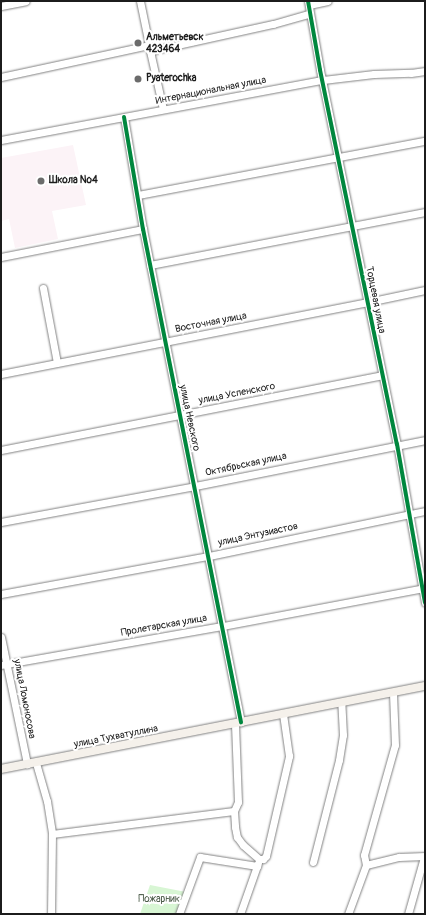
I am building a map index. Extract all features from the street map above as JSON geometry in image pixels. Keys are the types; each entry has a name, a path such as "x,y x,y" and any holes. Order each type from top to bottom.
{"main road":[{"name":"улица Тухватуллина","path":"1,770 425,686"}],"street":[{"path":"1,6 26,1"},
{"path":"140,1 163,109"},
{"path":"308,3 328,1"},
{"name":"Торцевая улица","path":"308,3 397,444 424,588 425,603"},
{"path":"1,77 272,24 309,14"},
{"name":"Интернациональная улица","path":"1,140 323,80 374,74 425,71"},
{"name":"улица Невского","path":"124,117 150,265 223,626 238,723"},
{"path":"138,195 425,141"},
{"path":"150,265 425,212"},
{"path":"1,257 143,229"},
{"path":"43,288 57,363"},
{"name":"Восточная улица","path":"1,374 425,290"},
{"name":"улица Успенского","path":"1,450 180,416 382,375"},
{"name":"Октябрьская улица","path":"1,522 195,486 397,444 425,440"},
{"name":"улица Энтузиастов","path":"1,594 209,556 425,511"},
{"name":"Пролетарская улица","path":"4,665 424,588"},
{"name":"улица Ломоносова","path":"1,637 4,665 27,764"},
{"path":"348,914 366,865 364,855 395,745 393,693"},
{"path":"313,862 339,760 343,735 341,702"},
{"path":"179,914 200,857 258,862 266,856 289,756 283,714"},
{"path":"238,723 238,802 234,811 237,836 242,845 258,862"},
{"path":"36,763 47,802 52,834 51,914"},
{"path":"52,834 234,811"},
{"path":"366,865 399,857 424,857 408,914"},
{"path":"240,914 258,862"}],"shaded area":[{"name":"Школа №4","path":"73,145 86,205 52,211 58,239 15,248 9,219 1,221 1,158"}],"green space":[{"name":"Пожарник","path":"150,885 186,892 178,914 140,914"}],"cycle path":[{"path":"308,1 320,70 397,444 425,603"},
{"path":"124,117 143,229 241,722"}],"place":[{"name":"Альметьевск 423464","path":"138,43"},
{"name":"Pyaterochka","path":"138,79"},
{"name":"Школа №4","path":"41,181"}]}
